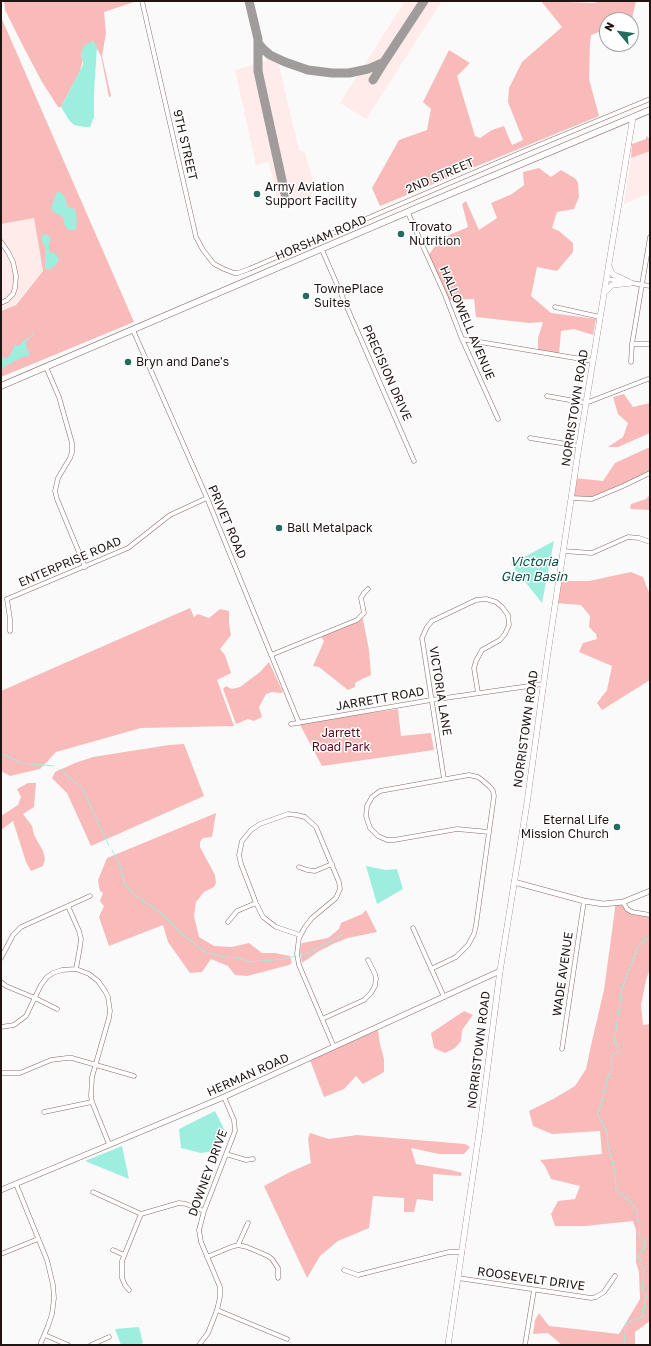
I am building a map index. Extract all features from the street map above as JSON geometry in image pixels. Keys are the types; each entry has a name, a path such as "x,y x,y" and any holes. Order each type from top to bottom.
{"main road":[{"name":"HORSHAM ROAD","path":"1,386 650,110"},
{"name":"NORRISTOWN ROAD","path":"448,1345 480,1127 500,971 527,803 563,551 633,117"},
{"path":"609,263 611,272 614,275 631,283"},
{"path":"604,297 610,285 631,283"}],"street":[{"name":"9TH STREET","path":"142,1 196,237 203,250 214,264 224,270 238,273"},
{"name":"2ND STREET","path":"238,273 650,99"},
{"name":"HALLOWELL AVENUE","path":"408,213 498,419"},
{"path":"631,362 632,344 650,237"},
{"path":"1,242 11,257 16,276 13,294 1,303"},
{"name":"PRECISION DRIVE","path":"322,250 414,461"},
{"path":"607,279 650,286"},
{"path":"555,307 600,317"},
{"name":"PRIVET ROAD","path":"133,330 207,498 299,722"},
{"path":"462,339 593,361"},
{"path":"632,344 650,344"},
{"path":"46,367 58,397 72,443 70,458 58,478 55,491 85,567"},
{"path":"547,396 586,403 648,379 650,380"},
{"path":"530,438 579,446"},
{"path":"571,498 592,499 650,473"},
{"name":"ENTERPRISE ROAD","path":"10,631 7,599 128,548 170,515 207,498"},
{"path":"563,551 592,553 628,537 639,538 650,542"},
{"path":"272,655 357,620 364,613 361,598 368,589"},
{"name":"VICTORIA LANE","path":"444,779 422,642 425,630 432,620 476,600 486,599 496,602 502,607 508,615 509,625 505,634 500,640 482,650 476,661 474,668 478,693"},
{"name":"JARRETT ROAD","path":"291,724 431,700 543,684"},
{"path":"431,969 456,958 466,948 472,937 476,925 489,832 494,796 490,787 482,780 473,776 444,779 380,791 369,800 366,816 370,828 378,836 387,840 458,829 489,832"},
{"path":"300,935 276,926 262,915 241,864 239,852 243,838 254,828 282,816 293,814 305,817 316,827 339,882 340,889 336,898 312,918 300,935 297,956 299,965 334,1047"},
{"path":"299,867 307,870 315,870 332,864"},
{"path":"514,882 584,901 603,904 623,902 650,891"},
{"path":"1,958 3,948 20,927 90,896"},
{"name":"WADE AVENUE","path":"562,1049 584,901"},
{"path":"623,902 627,909 632,912 650,915"},
{"path":"228,922 240,909 256,903"},
{"path":"68,906 79,931 80,947 76,969"},
{"path":"413,928 444,997"},
{"path":"322,1019 364,1000 371,993 375,986 376,978 368,960"},
{"path":"1,1027 14,1025 24,1019 29,1013 41,985 49,976 62,970 76,969 89,974 98,981 105,991 109,1004 109,1018 92,1077 91,1096 109,1144"},
{"name":"HERMAN ROAD","path":"1,1190 224,1097 500,971"},
{"path":"1,982 6,986 57,1009"},
{"path":"3,1073 20,1072 59,1058 72,1058 134,1076"},
{"name":"DOWNEY DRIVE","path":"199,1345 208,1333 217,1310 220,1297 220,1287 199,1236 204,1211 235,1131 234,1120 224,1097"},
{"path":"44,1112 92,1102"},
{"path":"226,1154 246,1160 253,1158"},
{"path":"16,1184 49,1265 53,1292 52,1314 40,1345"},
{"path":"93,1192 142,1214 179,1203 204,1211"},
{"path":"129,1290 125,1286 121,1275 122,1266 124,1255 142,1214"},
{"path":"238,1246 248,1222"},
{"path":"1,1254 38,1239"},
{"path":"207,1257 231,1247 246,1247 268,1256 278,1268 278,1278"},
{"path":"113,1250 124,1255"},
{"path":"344,1270 358,1275 450,1252 462,1252"},
{"name":"ROOSEVELT DRIVE","path":"458,1278 585,1298 596,1297 604,1292 615,1276"},
{"path":"525,1345 534,1290"},
{"path":"217,1310 287,1339"},
{"path":"45,1335 68,1345"},
{"path":"91,1345 109,1337"}],"shaded area":[{"path":"405,1 442,1 366,119 340,103"},
{"path":"277,57 299,150 305,152 314,186 309,202 279,209 269,162 256,165 235,70"},
{"path":"650,151 650,193 624,204 631,158"},
{"path":"34,217 43,271 15,305 1,311 1,224"}],"green space":[{"path":"4,1 134,1 104,12 106,33 102,56 111,96 109,97 101,56 93,41 81,55 83,60 80,71 61,107 58,107 42,82 24,48 5,10"},
{"path":"541,1 594,3 601,1 636,1 634,12 599,12 599,32 591,35 589,79 599,116 380,206 372,188 399,140 427,130 431,109 423,102 449,50 470,63 457,76 475,136 480,138 492,130 504,126 512,145 523,140 508,102 509,88 522,62 562,27"},
{"path":"1,17 134,322 1,377 1,311 16,305 43,271 34,218 1,224"},
{"path":"646,136 650,139 650,151 631,158 632,144 646,139"},
{"path":"539,168 551,177 561,170 576,179 578,183 579,197 574,209 557,212 552,228 559,231 573,243 573,252 557,271 537,267 531,296 551,313 596,319 593,335 574,329 561,331 559,355 538,351 538,338 543,322 529,323 476,317 474,299 447,300 428,256 435,246 449,235 468,227 462,204 466,201 479,230 497,218 491,203 512,194 524,185 523,172"},
{"path":"624,394 633,407 650,403 650,433 618,447 608,447 623,437 628,423 618,414 613,397"},
{"path":"650,447 650,472 588,499 571,496 574,478 603,481 615,463"},
{"path":"650,495 650,510 630,509 631,504 646,499"},
{"path":"631,572 643,577 650,595 650,680 602,710 597,703 607,690 612,666 579,652 583,643 597,639 596,634 589,627 590,616 581,605 555,603 559,580 589,581"},
{"path":"190,608 194,617 198,614 209,618 220,609 229,611 231,635 220,649 225,655 231,673 217,680 234,726 141,728 56,752 40,769 10,776 1,771 1,691"},
{"path":"362,615 369,650 371,675 355,683 355,687 348,690 319,667 313,666 324,641 320,635"},
{"path":"269,662 283,692 272,692 266,694 259,707 262,717 254,721 248,719 236,724 223,689 226,686 232,689 240,687 260,672"},
{"name":"Jarrett Road Park","path":"398,709 401,736 431,733 434,750 322,766 299,723"},
{"path":"184,744 204,796 91,846 67,793 52,778 55,772 93,757"},
{"path":"28,783 36,783 34,807 23,814 32,826 34,835 43,851 45,859 43,866 31,871 26,862 13,821 1,830 1,816 18,805 21,797 17,789"},
{"path":"216,813 212,837 203,838 200,842 200,847 215,875 216,883 214,887 204,892 196,902 194,916 199,937 214,946 232,947 249,943 262,953 275,953 290,956 292,963 247,976 235,975 228,966 211,959 202,972 190,973 168,942 163,925 109,946 99,917 104,906 100,901 103,893 100,891 98,880 107,858"},
{"path":"623,902 633,912 650,914 650,969 646,980 641,1005 643,1025 650,1024 650,1321 635,1332 635,1345 562,1345 548,1333 533,1334 535,1320 539,1313 549,1326 619,1334 640,1299 639,1272 636,1262 636,1230 633,1221 585,1226 555,1226 551,1214 558,1201 575,1199 580,1186 551,1179 545,1166 540,1160 602,1154 600,1131 552,1134 533,1126 529,1111 575,1086 586,1069 604,990 615,903"},
{"path":"366,910 377,932 348,938 335,943 319,951 302,963 300,950 302,943 328,938 339,929 341,923 362,914"},
{"path":"464,1011 473,1015 462,1030 461,1041 455,1048 445,1053 434,1048 431,1033"},
{"path":"378,1030 384,1059 384,1072 363,1084 356,1076 344,1089 324,1097 310,1060"},
{"path":"310,1133 329,1139 357,1135 465,1144 470,1147 464,1154 439,1154 411,1148 416,1164 451,1170 462,1173 461,1176 433,1174 433,1201 417,1199 414,1212 404,1212 404,1198 373,1196 369,1228 338,1241 320,1256 307,1278 264,1186 311,1163 308,1139"}],"water":[{"path":"93,41 97,47 94,117 90,127 85,127 74,125 61,107 83,65 81,55 82,50 85,45"},
{"path":"57,192 62,193 66,199 67,207 75,209 77,220 76,228 74,230 68,230 64,223 63,217 52,211 52,204"},
{"path":"45,234 51,239 49,244 49,252 56,254 59,259 56,265 48,270 45,267 45,248 41,239"},
{"path":"34,332 26,342 27,350 30,353 29,355 20,358 1,369 1,356 4,358 9,357 15,345 20,345"},
{"name":"Victoria Glen Basin","path":"554,541 542,603 511,564"},
{"path":"366,866 386,870 397,869 403,889 377,904"},
{"path":"215,1111 225,1131 216,1151 201,1153 181,1148 179,1129"},
{"path":"122,1146 129,1179 85,1161"},
{"path":"139,1327 143,1343 139,1345 121,1345 115,1329"}],"waterway":[{"path":"1,753 21,763 54,766"},
{"path":"59,769 82,788 109,846"},
{"path":"112,850 120,866 125,884 133,894 160,912 183,935 205,952 224,957 238,958 250,962 285,959 296,956"},
{"path":"299,955 308,953 342,935"},
{"path":"624,1345 626,1323 644,1316 642,1311 645,1308 644,1303 647,1296 642,1290 644,1272 643,1268 639,1264 641,1259 638,1258 638,1255 644,1249 645,1240 639,1236 640,1223 638,1221 637,1211 630,1201 616,1190 615,1172 608,1146 607,1131 597,1114 600,1109 609,1073 613,1069 611,1063 612,1055 618,1052 617,1044 614,1043 622,988 639,945 650,936"}],"taxiway":[{"path":"249,1 258,39 258,71 285,194"},
{"path":"258,43 270,55 308,70 332,73 349,73 368,69 384,62 424,1"},
{"path":"373,80 384,62"}],"place":[{"name":"Army Aviation Support Facility","path":"257,194"},
{"name":"Trovato Nutrition","path":"401,234"},
{"name":"TownePlace Suites","path":"306,296"},
{"name":"Bryn and Dane's","path":"128,362"},
{"name":"Ball Metalpack","path":"279,528"},
{"name":"Eternal Life Mission Church","path":"617,827"}]}
